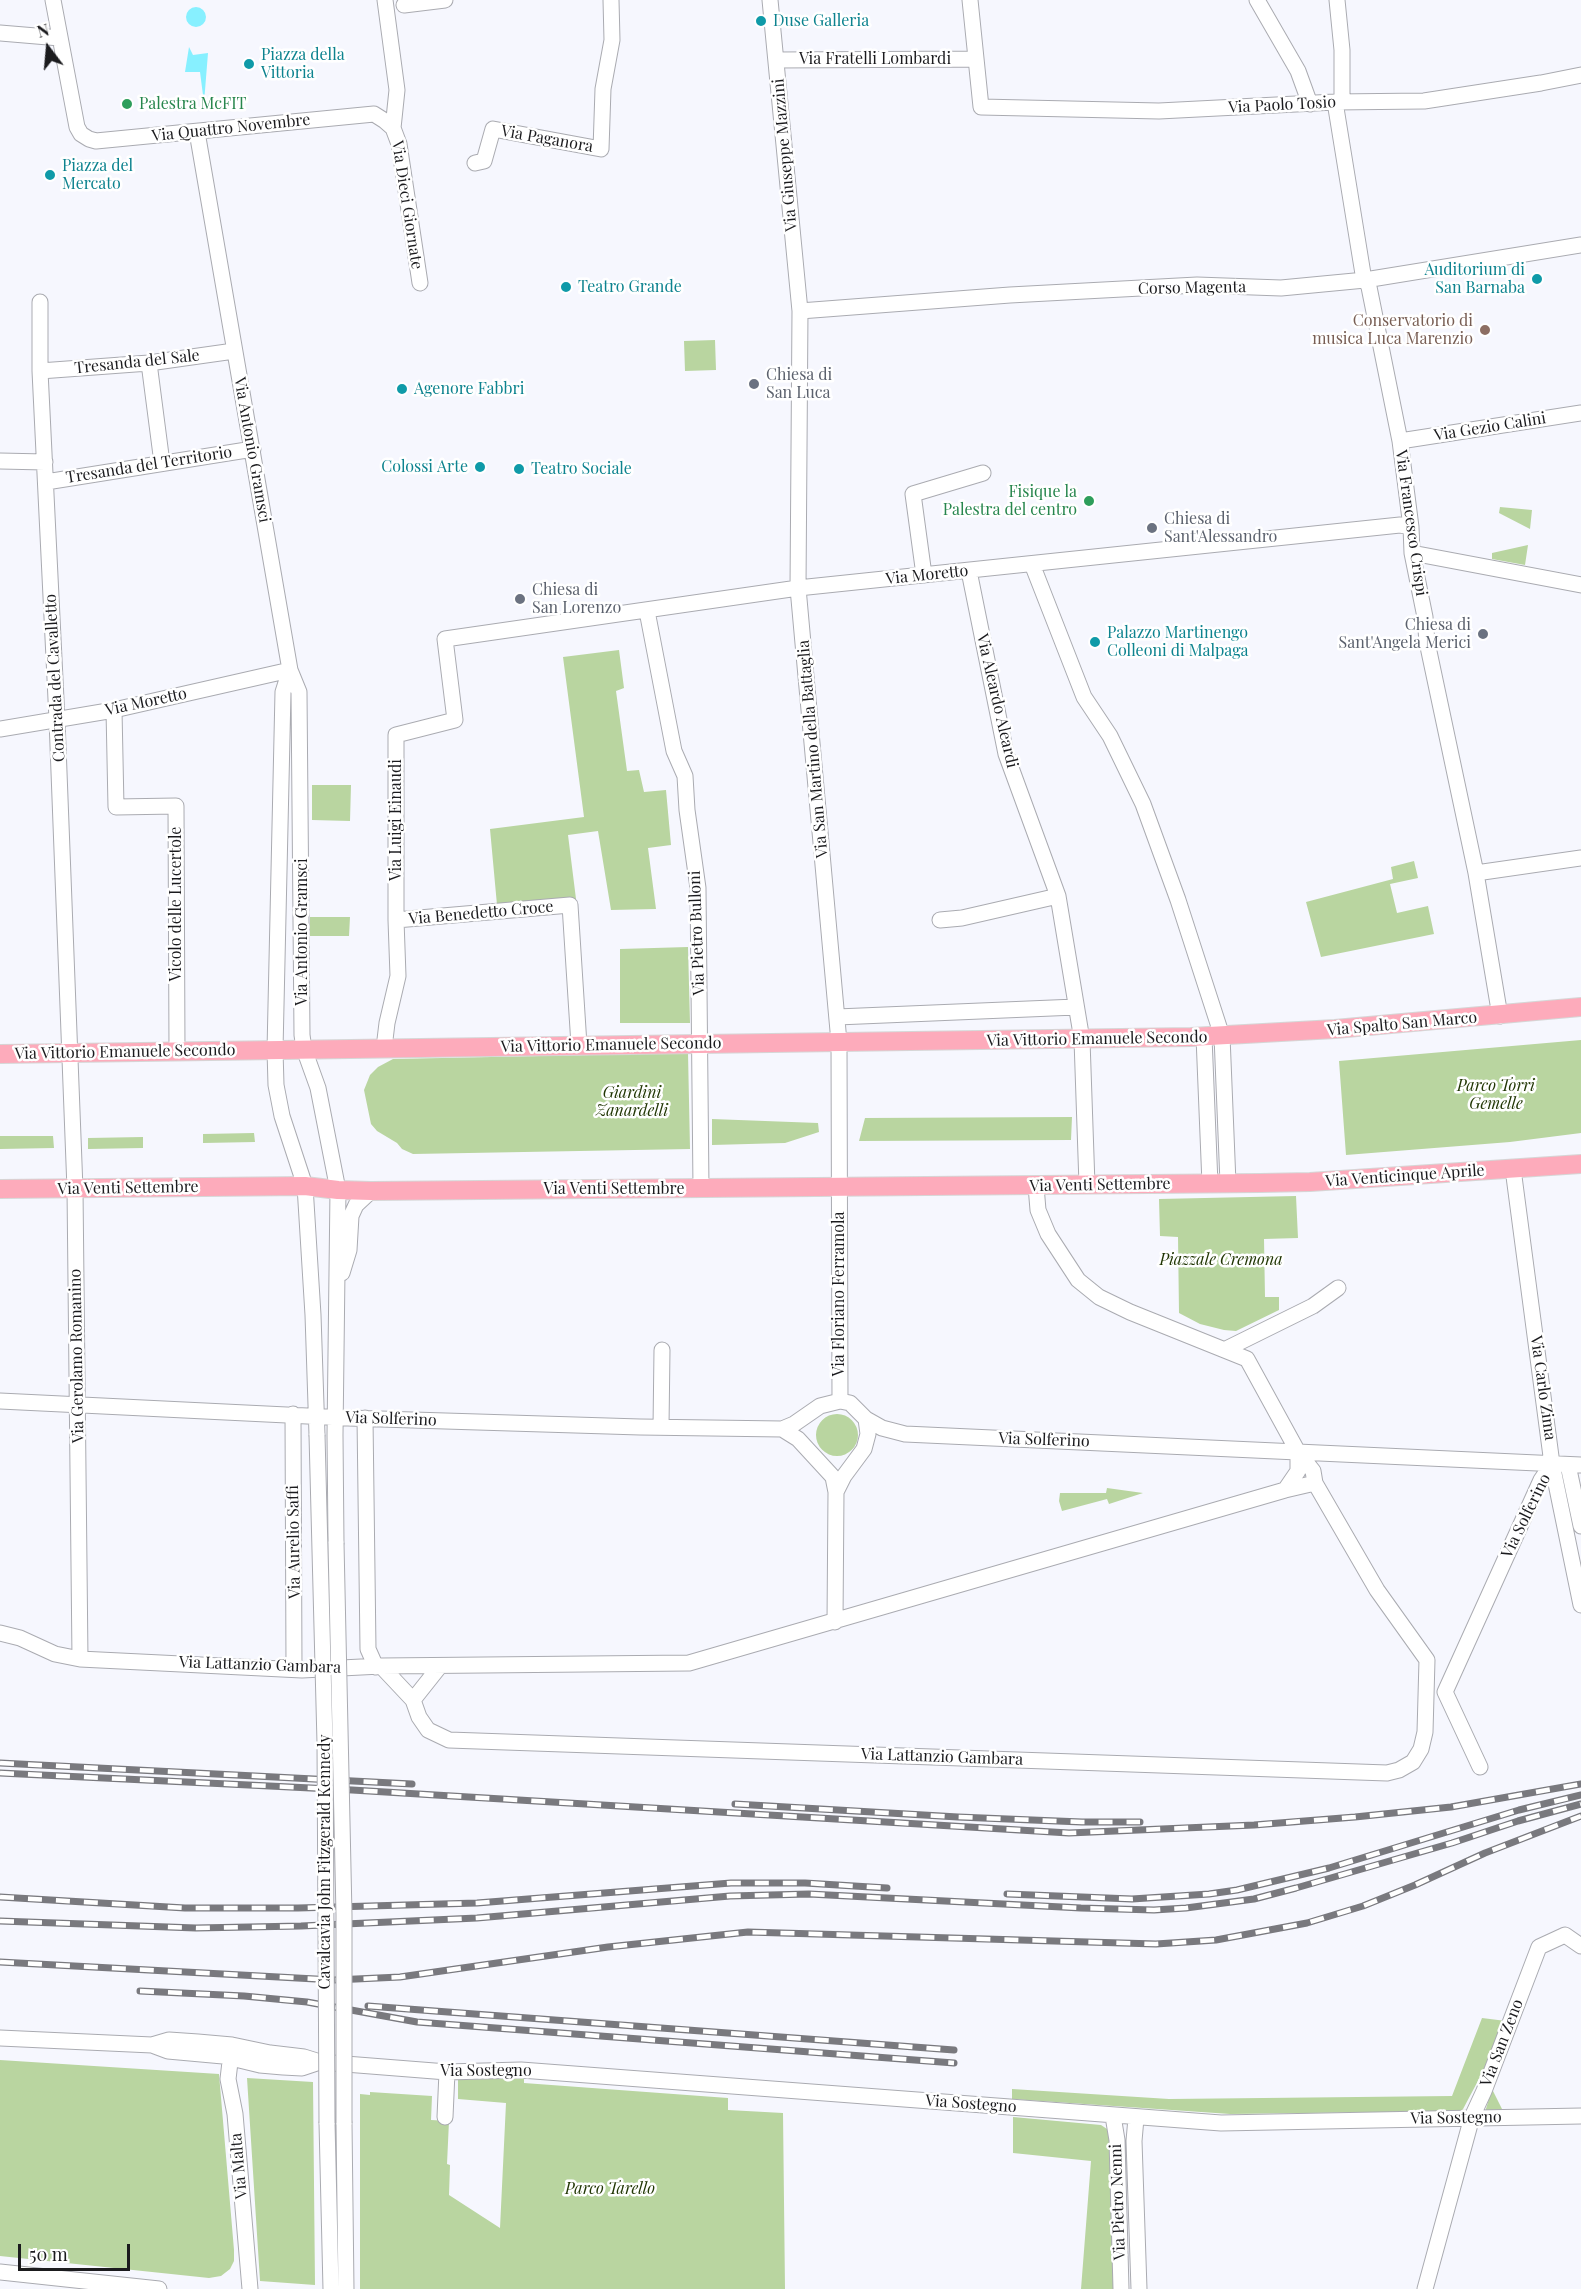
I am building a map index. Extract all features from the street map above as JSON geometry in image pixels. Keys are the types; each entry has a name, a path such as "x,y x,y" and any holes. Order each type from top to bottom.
{"main road":[{"name":"Via Spalto San Marco","path":"1213,1037 1500,1016 1581,1007"},
{"name":"Via Vittorio Emanuele Secondo","path":"0,1054 1213,1037"},
{"name":"Via Venticinque Aprile","path":"1228,1183 1310,1182 1581,1164"},
{"name":"Via Venti Settembre","path":"0,1189 305,1186 338,1191 371,1191 1228,1183"}],"street":[{"path":"0,33 60,38 53,0"},
{"name":"Via Dieci Giornate","path":"385,0 397,90 393,128 399,144 420,283"},
{"path":"404,5 444,0"},
{"name":"Via Paganora","path":"475,163 484,161 493,129 601,149 603,89 612,40 611,0"},
{"name":"Via Giuseppe Mazzini","path":"770,0 800,311"},
{"path":"970,0 975,59"},
{"path":"1257,0 1298,71 1310,104"},
{"name":"Via Francesco Crispi","path":"1337,0 1342,50 1339,102 1343,161 1365,280 1369,286 1385,358 1400,441 1412,553 1425,617 1429,652 1476,873 1500,1016"},
{"name":"Via Quattro Novembre","path":"60,38 77,127 81,134 96,141 374,114"},
{"name":"Via Fratelli Lombardi","path":"776,60 975,59"},
{"name":"Via Paolo Tosio","path":"975,59 981,107 1159,111 1339,102 1424,101 1581,75"},
{"name":"Via Dieci Giornate","path":"374,114 393,128"},
{"name":"Via Antonio Gramsci","path":"196,132 290,670 299,692 302,1035 304,1049 318,1088 338,1191"},
{"name":"Corso Magenta","path":"800,311 1045,293 1197,285 1281,288 1365,280 1581,245"},
{"name":"Contrada del Cavalletto","path":"40,302 40,371 71,1053"},
{"name":"Via San Martino della Battaglia","path":"800,311 798,588 839,1042 838,1188"},
{"name":"Tresanda del Sale","path":"40,371 149,363 234,351"},
{"path":"149,363 162,464"},
{"name":"Via Gezio Calini","path":"1400,441 1581,413"},
{"name":"Tresanda del Territorio","path":"46,482 253,449"},
{"path":"0,461 45,462"},
{"path":"924,575 913,494 983,473"},
{"name":"Via Moretto","path":"445,639 798,588 1400,525 1411,527"},
{"path":"1412,553 1581,585"},
{"path":"1032,564 1084,697 1110,736 1143,804 1178,900 1213,1037 1228,1183"},
{"name":"Via Aleardo Aleardi","path":"969,571 1006,754 1059,897 1082,1040 1087,1185"},
{"name":"Via Pietro Bulloni","path":"647,611 674,751 685,776 687,810 698,888 700,1189"},
{"name":"Via Luigi Einaudi","path":"384,1048 387,1023 398,976 396,735 455,720 445,639"},
{"name":"Via Antonio Gramsci","path":"290,670 283,692 275,1050 276,1084 282,1116 305,1186"},
{"name":"Via Moretto","path":"0,729 114,710 290,670"},
{"name":"Vicolo delle Lucertole","path":"114,710 116,807 176,806 177,1052"},
{"path":"1476,873 1581,858"},
{"path":"940,920 962,918 1059,897"},
{"name":"Via Benedetto Croce","path":"396,920 570,905 579,1045"},
{"name":"Via Vittorio Emanuele Secondo","path":"837,1017 1076,1007"},
{"path":"1210,1184 1213,1037"},
{"name":"Via Gerolamo Romanino","path":"71,1053 75,1188 80,1659"},
{"name":"Via Carlo Zima","path":"1513,1169 1549,1425 1567,1465 1581,1526"},
{"path":"305,1186 313,1315 316,1416"},
{"path":"1036,1186 1038,1210 1044,1226 1078,1280 1099,1297 1130,1312 1246,1359 1298,1452 1313,1471 1315,1483"},
{"name":"Via Floriano Ferramola","path":"838,1188 840,1401"},
{"path":"336,1417 338,1191"},
{"path":"338,1287 350,1250 351,1216 356,1205 371,1191"},
{"path":"1226,1349 1313,1306 1338,1288"},
{"path":"661,1427 662,1350"},
{"name":"Via Solferino","path":"0,1401 336,1417 782,1429"},
{"path":"782,1429 794,1424 820,1406 832,1401 840,1401"},
{"name":"Via Solferino","path":"840,1401 850,1403 866,1419 882,1428 905,1434 1567,1465"},
{"name":"Via Aurelio Saffi","path":"293,1414 294,1669"},
{"name":"Cavalcavia John Fitzgerald Kennedy","path":"316,1416 325,1743 327,2123 331,2289"},
{"name":"Cavalcavia John Fitzgerald Kennedy","path":"336,1417 342,1766 346,2289"},
{"path":"365,1418 368,1649 379,1666 413,1700 440,1666"},
{"path":"836,1492 844,1476 864,1449 868,1434 866,1419"},
{"path":"782,1429 798,1439 832,1477 836,1492 835,1622"},
{"path":"1285,1490 1298,1472 1298,1452"},
{"name":"Via Carlo Zima","path":"1567,1465 1581,1605"},
{"name":"Via Solferino","path":"1480,1767 1445,1692 1541,1480 1567,1465"},
{"name":"Via Lattanzio Gambara","path":"0,1633 20,1638 55,1654 80,1659 294,1669 689,1663 1315,1483 1384,1601 1427,1660 1425,1732 1421,1749 1413,1762 1399,1770 1387,1773 449,1740 428,1730 419,1717 413,1700"},
{"name":"Via San Zeno","path":"1425,2289 1472,2117 1539,1947 1565,1935 1581,1946"},
{"path":"2,2036 152,2045 168,2051 231,2051"},
{"name":"Via Sostegno","path":"231,2051 260,2065 283,2067 302,2068 320,2062 447,2072 521,2070 1221,2123 1581,2116"},
{"name":"Via Malta","path":"231,2051 228,2079 235,2114 250,2289"},
{"path":"445,2117 447,2072"},
{"name":"Via Pietro Nenni","path":"1113,2116 1117,2140 1121,2289"},
{"name":"Via Pietro Nenni","path":"1136,2118 1134,2141 1139,2289"},
{"path":"0,2272 159,2289"}],"green space":[{"path":"715,340 716,370 685,371 684,341"},
{"path":"1500,507 1532,510 1530,529 1499,513"},
{"path":"1528,545 1525,565 1492,559 1492,553"},
{"path":"619,650 624,688 616,691 627,771 639,770 644,792 666,790 671,845 648,848 656,909 611,910 598,831 568,835 576,899 497,905 490,829 584,817 563,657"},
{"path":"312,785 351,785 350,821 312,820"},
{"path":"1414,861 1418,878 1390,884 1397,913 1428,906 1434,934 1321,957 1306,902 1393,879 1391,867"},
{"path":"310,917 350,917 349,936 310,936"},
{"path":"688,947 690,1023 620,1023 620,949"},
{"name":"Parco Torri Gemelle","path":"1581,1040 1581,1133 1510,1142 1346,1155 1339,1061"},
{"name":"Giardini Zanardelli","path":"688,1053 690,1149 413,1154 402,1149 371,1124 364,1090 370,1075 378,1067 393,1059"},
{"path":"1072,1117 1071,1140 859,1141 865,1118"},
{"path":"712,1119 818,1123 819,1132 785,1143 712,1145"},
{"path":"254,1133 255,1142 203,1143 203,1134"},
{"path":"0,1136 53,1136 54,1148 0,1149"},
{"path":"143,1137 143,1148 88,1149 88,1138"},
{"name":"Piazzale Cremona","path":"1296,1196 1298,1238 1264,1239 1265,1297 1279,1297 1279,1310 1236,1331 1200,1324 1179,1313 1178,1237 1160,1236 1159,1199"},
{"path":"837,1414 852,1420 858,1435 852,1450 837,1456 822,1450 816,1435 822,1420"},
{"path":"1107,1488 1143,1493 1109,1504 1107,1499 1062,1511 1059,1501 1060,1493 1106,1493"},
{"path":"1482,2018 1506,2021 1488,2062 1462,2111 1230,2114 1012,2099 1012,2089 1169,2099 1452,2096"},
{"path":"0,2060 219,2074 234,2250 234,2261 230,2269 221,2276 209,2278 0,2256"},
{"path":"247,2078 313,2082 315,2285 260,2281"},
{"name":"Parco Tarello","path":"524,2078 524,2083 728,2098 728,2110 783,2113 785,2289 360,2289 360,2094 370,2095 370,2092 432,2096 431,2120 449,2121 447,2164 450,2165 449,2195 500,2228 506,2103 458,2099 458,2080"},
{"path":"1492,2089 1503,2111 1485,2112"},
{"path":"1013,2117 1101,2125 1107,2129 1110,2136 1115,2289 1081,2289 1091,2161 1013,2153"}],"water":[{"path":"196,7 203,10 206,17 203,24 196,27 189,24 186,17 189,10"},
{"path":"189,47 193,55 208,53 204,103 200,72 185,72"}],"railway":[{"path":"0,1763 412,1784"},
{"path":"0,1773 352,1790 1069,1833 1254,1825 1355,1817 1451,1807 1581,1784"},
{"path":"1007,1894 1132,1899 1237,1890 1329,1868 1519,1810 1581,1795"},
{"path":"735,1804 958,1817 1140,1822"},
{"path":"0,1921 196,1928 301,1926 477,1918 730,1896 809,1894 1081,1908 1154,1910 1186,1908 1254,1899 1296,1888 1581,1804"},
{"path":"0,1962 334,1980 400,1977 608,1947 748,1932 1156,1944 1216,1940 1307,1923 1363,1906 1485,1853 1581,1816"},
{"path":"0,1897 185,1908 298,1908 477,1903 731,1883 805,1883 887,1888"},
{"path":"140,1991 244,1996 307,2002 417,2022 954,2063"},
{"path":"368,2006 954,2050"}],"place":[{"name":"Duse Galleria","path":"761,21"},
{"name":"Piazza della Vittoria","path":"249,64"},
{"name":"Palestra McFIT","path":"127,104"},
{"name":"Piazza del Mercato","path":"50,175"},
{"name":"Auditorium di San Barnaba","path":"1537,279"},
{"name":"Teatro Grande","path":"566,287"},
{"name":"Conservatorio di musica Luca Marenzio","path":"1485,330"},
{"name":"Chiesa di San Luca","path":"754,384"},
{"name":"Agenore Fabbri","path":"402,389"},
{"name":"Colossi Arte","path":"480,467"},
{"name":"Teatro Sociale","path":"519,469"},
{"name":"Fisique la Palestra del centro","path":"1089,501"},
{"name":"Chiesa di Sant'Alessandro","path":"1152,528"},
{"name":"Chiesa di San Lorenzo","path":"520,599"},
{"name":"Chiesa di Sant'Angela Merici","path":"1483,634"},
{"name":"Palazzo Martinengo Colleoni di Malpaga","path":"1095,642"}]}
